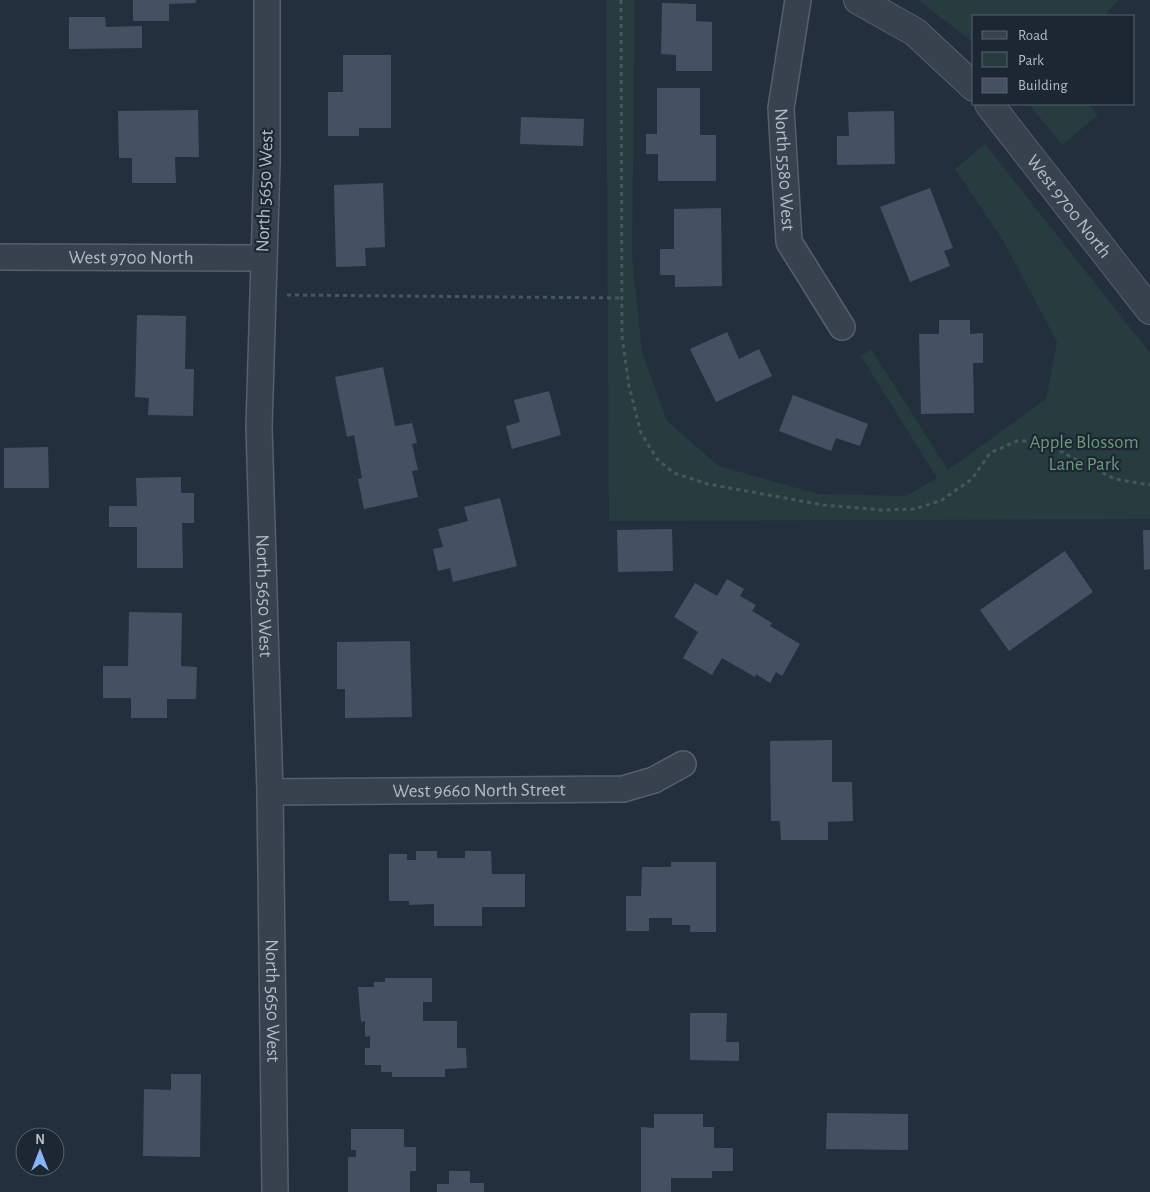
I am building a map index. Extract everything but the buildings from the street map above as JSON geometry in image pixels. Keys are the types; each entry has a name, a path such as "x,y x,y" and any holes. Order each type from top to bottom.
{"street":[{"name":"North 5650 West","path":"267,0 267,162 259,427 270,792 275,1192"},
{"name":"North 5580 West","path":"798,0 781,108 789,242 842,327"},
{"path":"858,0 915,32 972,85"},
{"name":"West 9700 North","path":"990,105 1150,310"},
{"name":"West 9700 North","path":"0,257 263,258"},
{"name":"West 9660 North Street","path":"270,792 623,789 654,780 683,764"}],"path":[{"path":"621,0 622,336 629,386 641,433 656,459 674,473 708,484 823,505 882,510 915,509 942,500 972,479 990,453 1017,441 1043,441 1070,457 1115,479 1150,484"},
{"path":"286,295 622,298"}],"green space":[{"name":"Apple Blossom Lane Park","path":"606,0 635,0 632,255 642,352 667,421 719,466 818,494 906,496 937,478 861,356 871,349 948,470 1046,399 1057,342 1004,242 955,169 985,144 1150,353 1150,519 609,521"},
{"path":"918,0 1118,0 1106,15 972,15 972,41"},
{"path":"1030,105 1089,105 1098,115 1062,145"}]}
